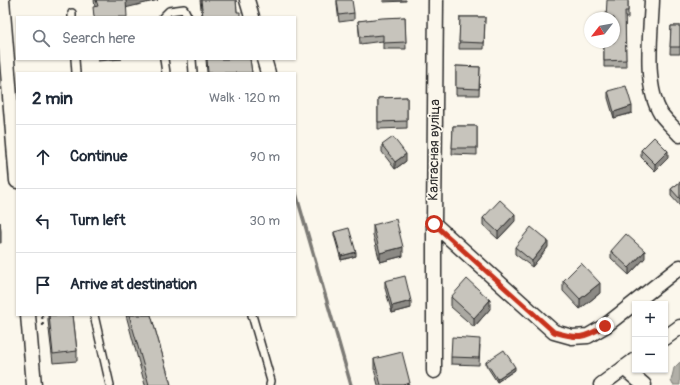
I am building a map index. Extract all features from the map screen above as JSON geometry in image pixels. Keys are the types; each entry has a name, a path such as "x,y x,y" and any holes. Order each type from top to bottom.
{"street":[{"path":"247,0 252,16"},
{"name":"Калгасная вуліца","path":"434,371 436,0"},
{"path":"652,0 650,71 653,94 661,114 680,135"},
{"path":"2,9 16,161"},
{"path":"264,60 268,72"},
{"path":"434,224 554,332 572,337 588,336 605,326 680,267"},
{"path":"28,316 34,385"},
{"path":"666,337 680,327"},
{"path":"601,385 629,364 644,385"}],"lane":[{"path":"164,16 169,11 184,9 188,16"},
{"path":"75,60 76,72"},
{"path":"164,60 166,72"},
{"path":"192,60 193,72"},
{"path":"94,316 110,385"},
{"path":"252,316 271,380 270,385"}],"shaded area":[{"path":"680,362 680,385 673,385 671,381 674,368"}],"building":[{"path":"96,0 126,0 127,16 94,16 93,7 98,6"},
{"path":"201,0 236,0 237,12 240,12 240,16 203,16"},
{"path":"337,0 352,0 354,13 339,15"},
{"path":"607,0 628,0 628,11 625,11 626,60 604,61 604,48 620,48 620,12 606,12"},
{"path":"405,17 406,42 383,43 383,35 360,37 358,21"},
{"path":"460,17 485,17 484,43 459,42"},
{"path":"671,26 680,26 680,47 670,47"},
{"path":"207,60 250,60 252,72 208,72"},
{"path":"456,66 480,67 479,89 456,88"},
{"path":"626,86 632,106 614,112 608,91"},
{"path":"407,97 407,121 378,122 378,98"},
{"path":"453,126 477,126 477,148 452,148"},
{"path":"393,137 406,154 395,162 382,145"},
{"path":"654,137 668,151 655,164 641,150"},
{"path":"680,182 680,199 671,189"},
{"path":"500,200 515,214 498,232 483,218"},
{"path":"396,219 403,247 380,253 373,225"},
{"path":"531,227 548,241 532,261 515,247"},
{"path":"349,228 356,252 341,256 334,232"},
{"path":"626,234 645,251 629,268 611,251"},
{"path":"581,263 600,283 580,299 563,281"},
{"path":"405,276 411,301 392,306 385,281"},
{"path":"467,279 490,300 474,318 451,297"},
{"path":"49,316 73,316 77,351 53,354"},
{"path":"129,316 151,316 171,385 149,385"},
{"path":"452,337 480,339 479,358 451,357"},
{"path":"504,350 515,367 497,379 486,362"},
{"path":"402,352 410,383 403,385 381,385 374,359"}],"waterway":[{"path":"296,193 351,385"}],"route":[{"path":"434,224 554,332 572,337 588,336 605,326"}]}
